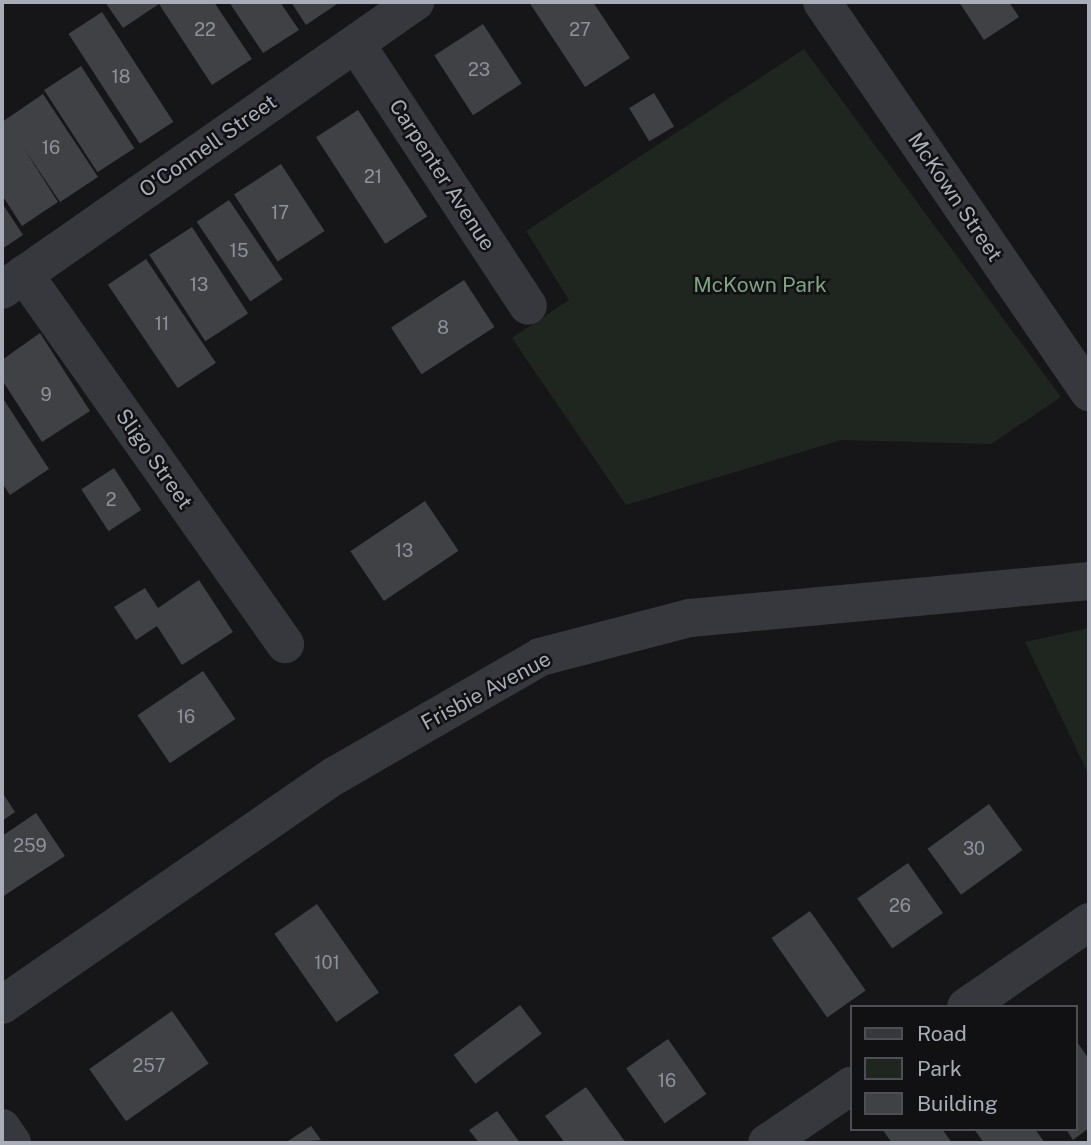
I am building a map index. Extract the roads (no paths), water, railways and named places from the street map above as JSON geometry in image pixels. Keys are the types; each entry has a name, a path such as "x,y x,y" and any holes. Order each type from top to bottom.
{"street":[{"name":"O'Connell Street","path":"13,282 415,2"},
{"name":"McKown Street","path":"822,2 1089,392"},
{"name":"Carpenter Avenue","path":"356,44 528,306"},
{"name":"Sligo Street","path":"13,282 285,644"},
{"name":"Frisbie Avenue","path":"2,1004 336,775 540,657 690,618 1089,581"},
{"path":"969,1005 1089,922"},
{"path":"767,1143 850,1087"},
{"path":"2,1129 12,1143"}],"park label":[{"name":"McKown Park","path":"760,285"}]}
